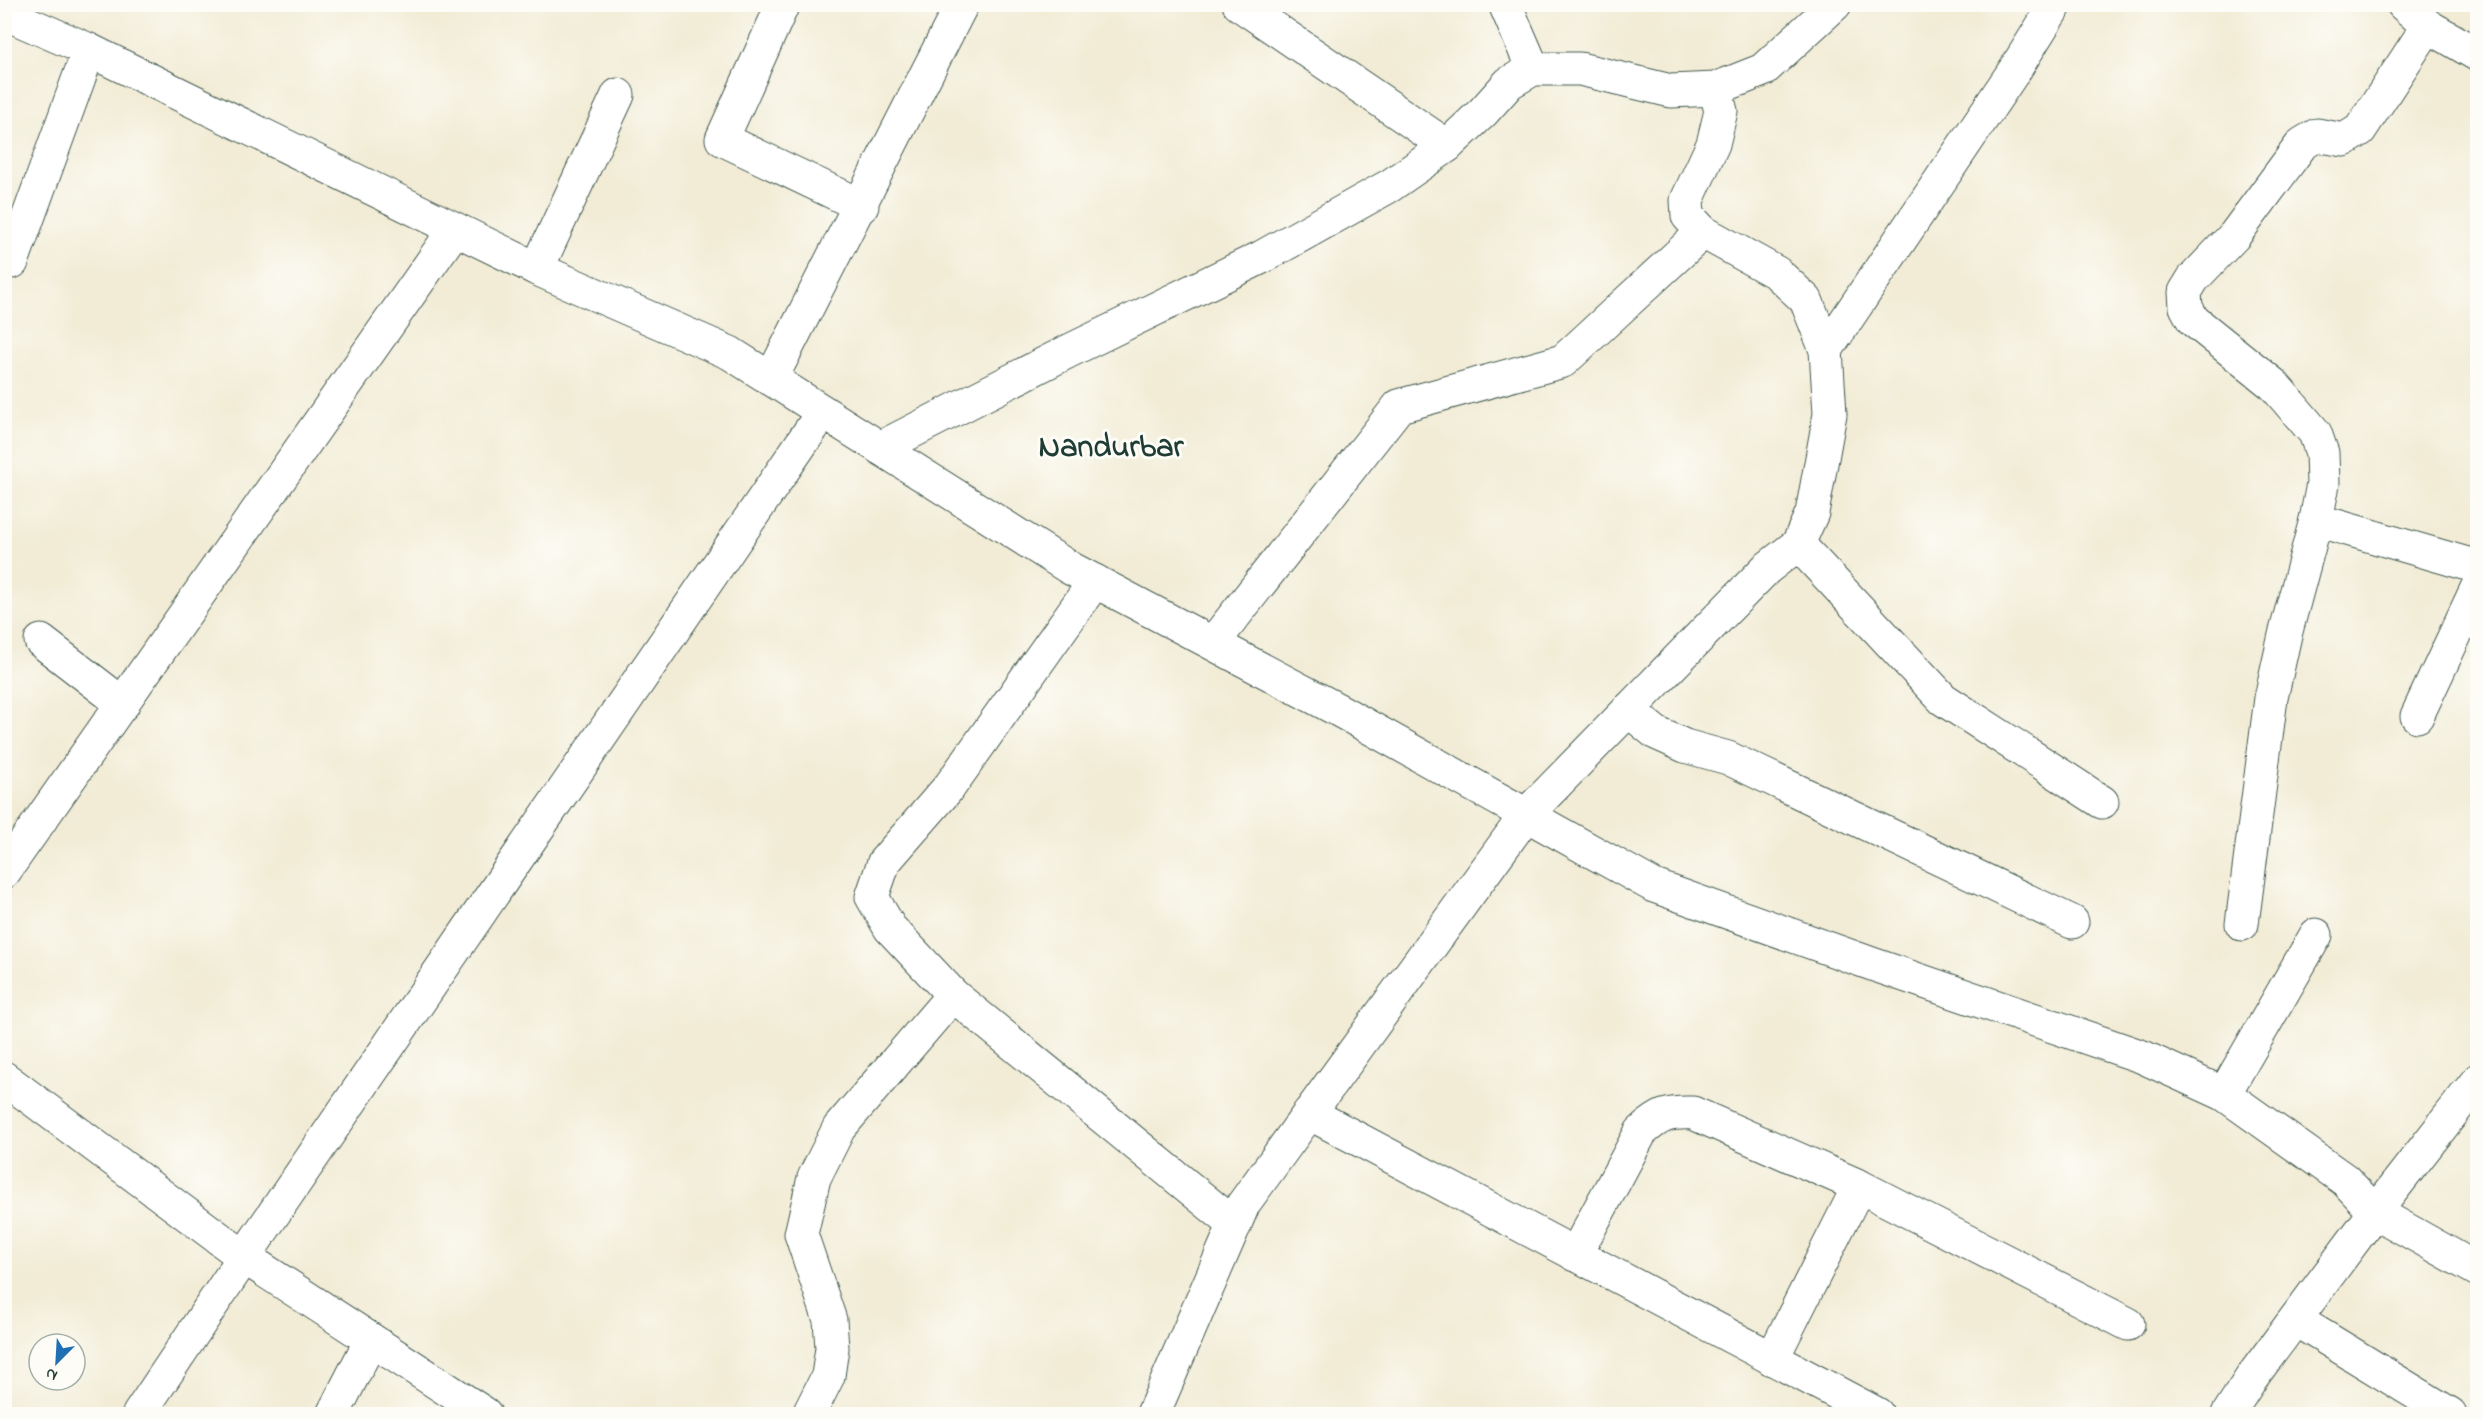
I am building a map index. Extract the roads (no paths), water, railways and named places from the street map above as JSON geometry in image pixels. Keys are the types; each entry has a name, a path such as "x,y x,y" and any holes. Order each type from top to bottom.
{"street":[{"path":"783,4 723,139 862,206"},
{"path":"771,379 862,206 962,4"},
{"path":"1239,4 1447,147"},
{"path":"1505,4 1533,69"},
{"path":"880,448 1069,351 1262,257 1391,185 1447,147 1509,83 1533,69 1580,69 1671,91 1715,89 1763,70 1835,4"},
{"path":"1826,350 2016,68 2056,4"},
{"path":"2403,4 2428,26 2478,55"},
{"path":"4,14 89,50 537,269 730,353 1071,568 1213,643 1654,886 2143,1057 2223,1094 2345,1180 2375,1212 2478,1270"},
{"path":"2242,924 2271,698 2293,602 2316,520 2323,484 2322,453 2315,433 2274,385 2193,320 2186,307 2185,292 2193,279 2234,236 2302,144 2316,135 2344,140 2360,130 2428,26"},
{"path":"12,262 89,50"},
{"path":"1152,1414 1244,1203 1526,815 1766,569 1798,544 1812,513 1830,414 1826,350 1806,300 1778,273 1703,232 1688,216 1687,200 1713,144 1721,111 1715,89"},
{"path":"537,269 618,95"},
{"path":"4,872 455,229"},
{"path":"1213,643 1399,406 1563,362 1703,232"},
{"path":"139,1414 823,412"},
{"path":"2316,520 2478,567"},
{"path":"1798,544 1943,699 2102,802"},
{"path":"1095,581 950,786 884,862 872,897 890,928 953,995 1235,1225"},
{"path":"2417,716 2478,586"},
{"path":"41,641 123,704"},
{"path":"1628,710 1656,733 1685,746 1728,758 2072,922"},
{"path":"2223,1094 2316,935"},
{"path":"809,1414 828,1376 832,1348 830,1320 801,1234 814,1178 839,1128 953,995"},
{"path":"4,1078 244,1257 485,1414"},
{"path":"2228,1414 2252,1377 2375,1212 2478,1080"},
{"path":"1575,1254 1641,1132 1655,1119 1670,1112 1693,1113 1859,1185 2128,1324"},
{"path":"1309,1113 1877,1414"},
{"path":"1772,1359 1859,1185"},
{"path":"2296,1320 2450,1414"},
{"path":"333,1414 371,1340"}],"district":[{"name":"Nandurbar","path":"1111,448"}]}
